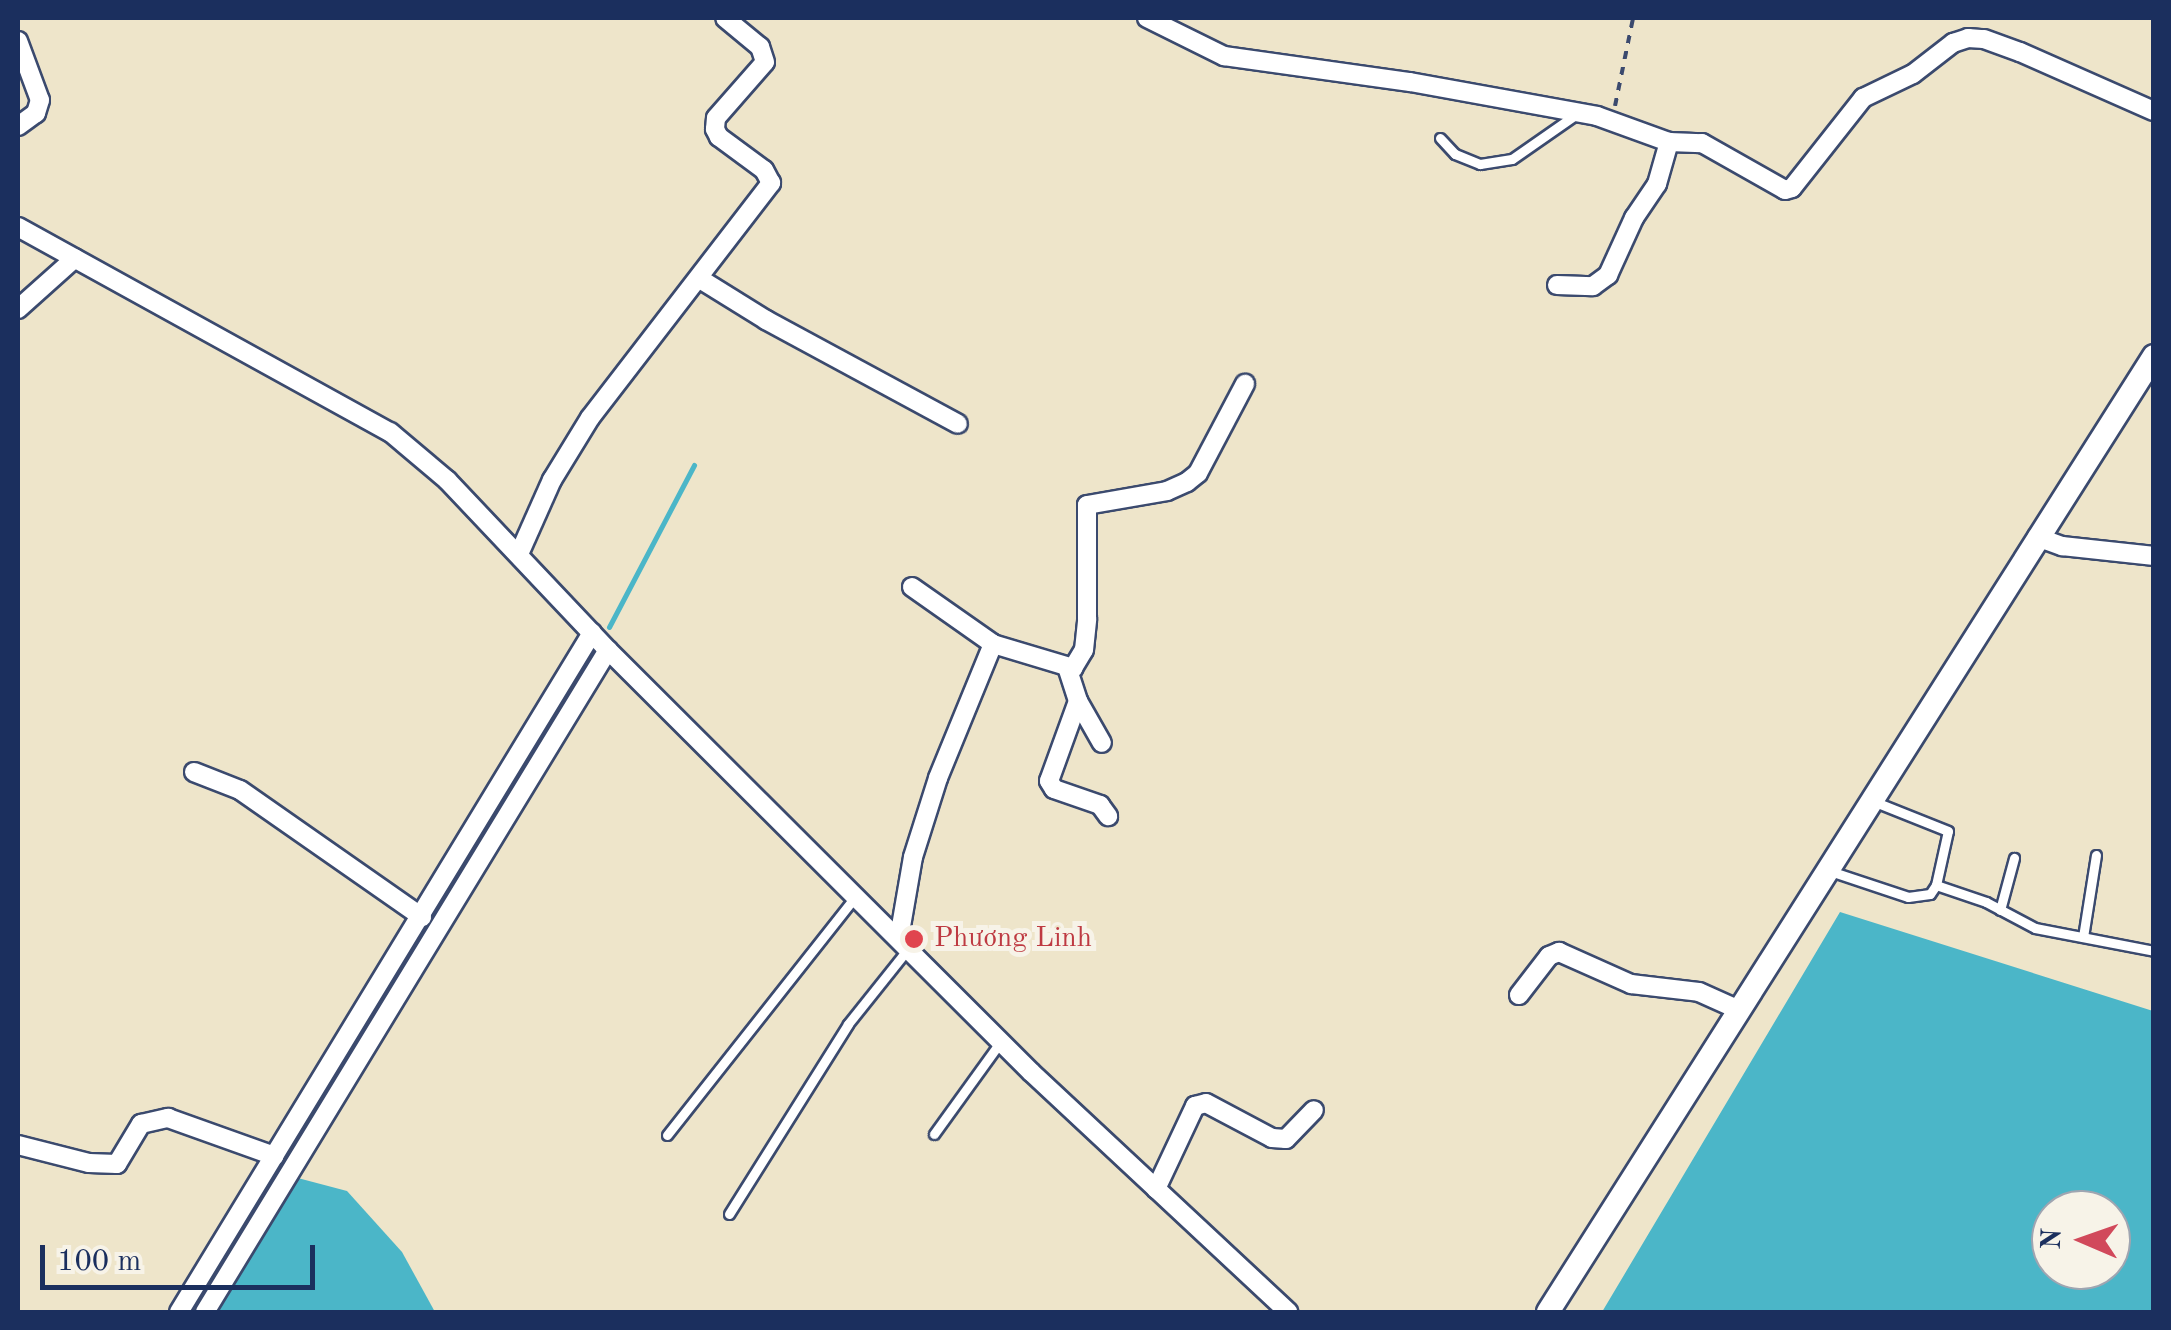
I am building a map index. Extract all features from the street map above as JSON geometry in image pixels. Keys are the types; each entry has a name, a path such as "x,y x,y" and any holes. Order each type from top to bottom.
{"street":[{"path":"519,554 552,480 590,418 771,183 764,170 719,137 716,128 716,118 765,62 760,47 725,18"},
{"path":"1147,18 1224,56 1410,82 1612,121 1669,142 1702,143 1776,187 1792,188 1863,98 1913,74 1953,43 1968,38 1984,39 2020,52 2154,111"},
{"path":"18,41 40,100 36,113 18,126"},
{"path":"1557,284 1593,286 1608,275 1634,218 1657,184 1669,142"},
{"path":"18,227 390,432 448,480 608,650 1001,1041 1288,1312"},
{"path":"18,309 75,258"},
{"path":"700,279 766,320 958,424"},
{"path":"1548,1312 2154,356"},
{"path":"1068,670 1084,650 1088,505 1167,491 1198,473 1244,384"},
{"path":"2036,537 2062,546 2154,556"},
{"path":"912,586 993,644 1068,670"},
{"path":"180,1312 592,632"},
{"path":"904,943 914,857 938,778 993,644"},
{"path":"205,1312 608,650"},
{"path":"1068,670 1078,701 1102,743"},
{"path":"1078,701 1049,781 1054,789 1100,805 1108,816"},
{"path":"194,772 240,790 422,917"},
{"path":"1519,995 1549,956 1560,952 1631,984 1700,992 1739,1010"},
{"path":"1156,1189 1195,1106 1206,1103 1272,1138 1286,1139 1314,1110"},
{"path":"18,1145 88,1163 116,1164 140,1124 168,1118 274,1156"}],"lane":[{"path":"1440,138 1454,154 1480,164 1512,160 1577,113"},
{"path":"1827,870 1908,896 1930,894 1936,885 1948,831 1871,800"},
{"path":"2084,937 2096,856"},
{"path":"2000,910 2014,858"},
{"path":"1936,885 2036,928 2154,950"},
{"path":"667,1134 856,895"},
{"path":"729,1214 848,1024 904,943"},
{"path":"934,1134 1001,1041"}],"path":[{"path":"1612,121 1633,18"}],"water":[{"path":"1840,912 2153,1011 2153,1312 1602,1312"},
{"path":"294,1177 347,1191 402,1252 435,1312 208,1312"}],"waterway":[{"path":"609,627 694,465"},
{"path":"298,1143 597,647"}],"place":[{"name":"Phương Linh","path":"914,939"}]}
